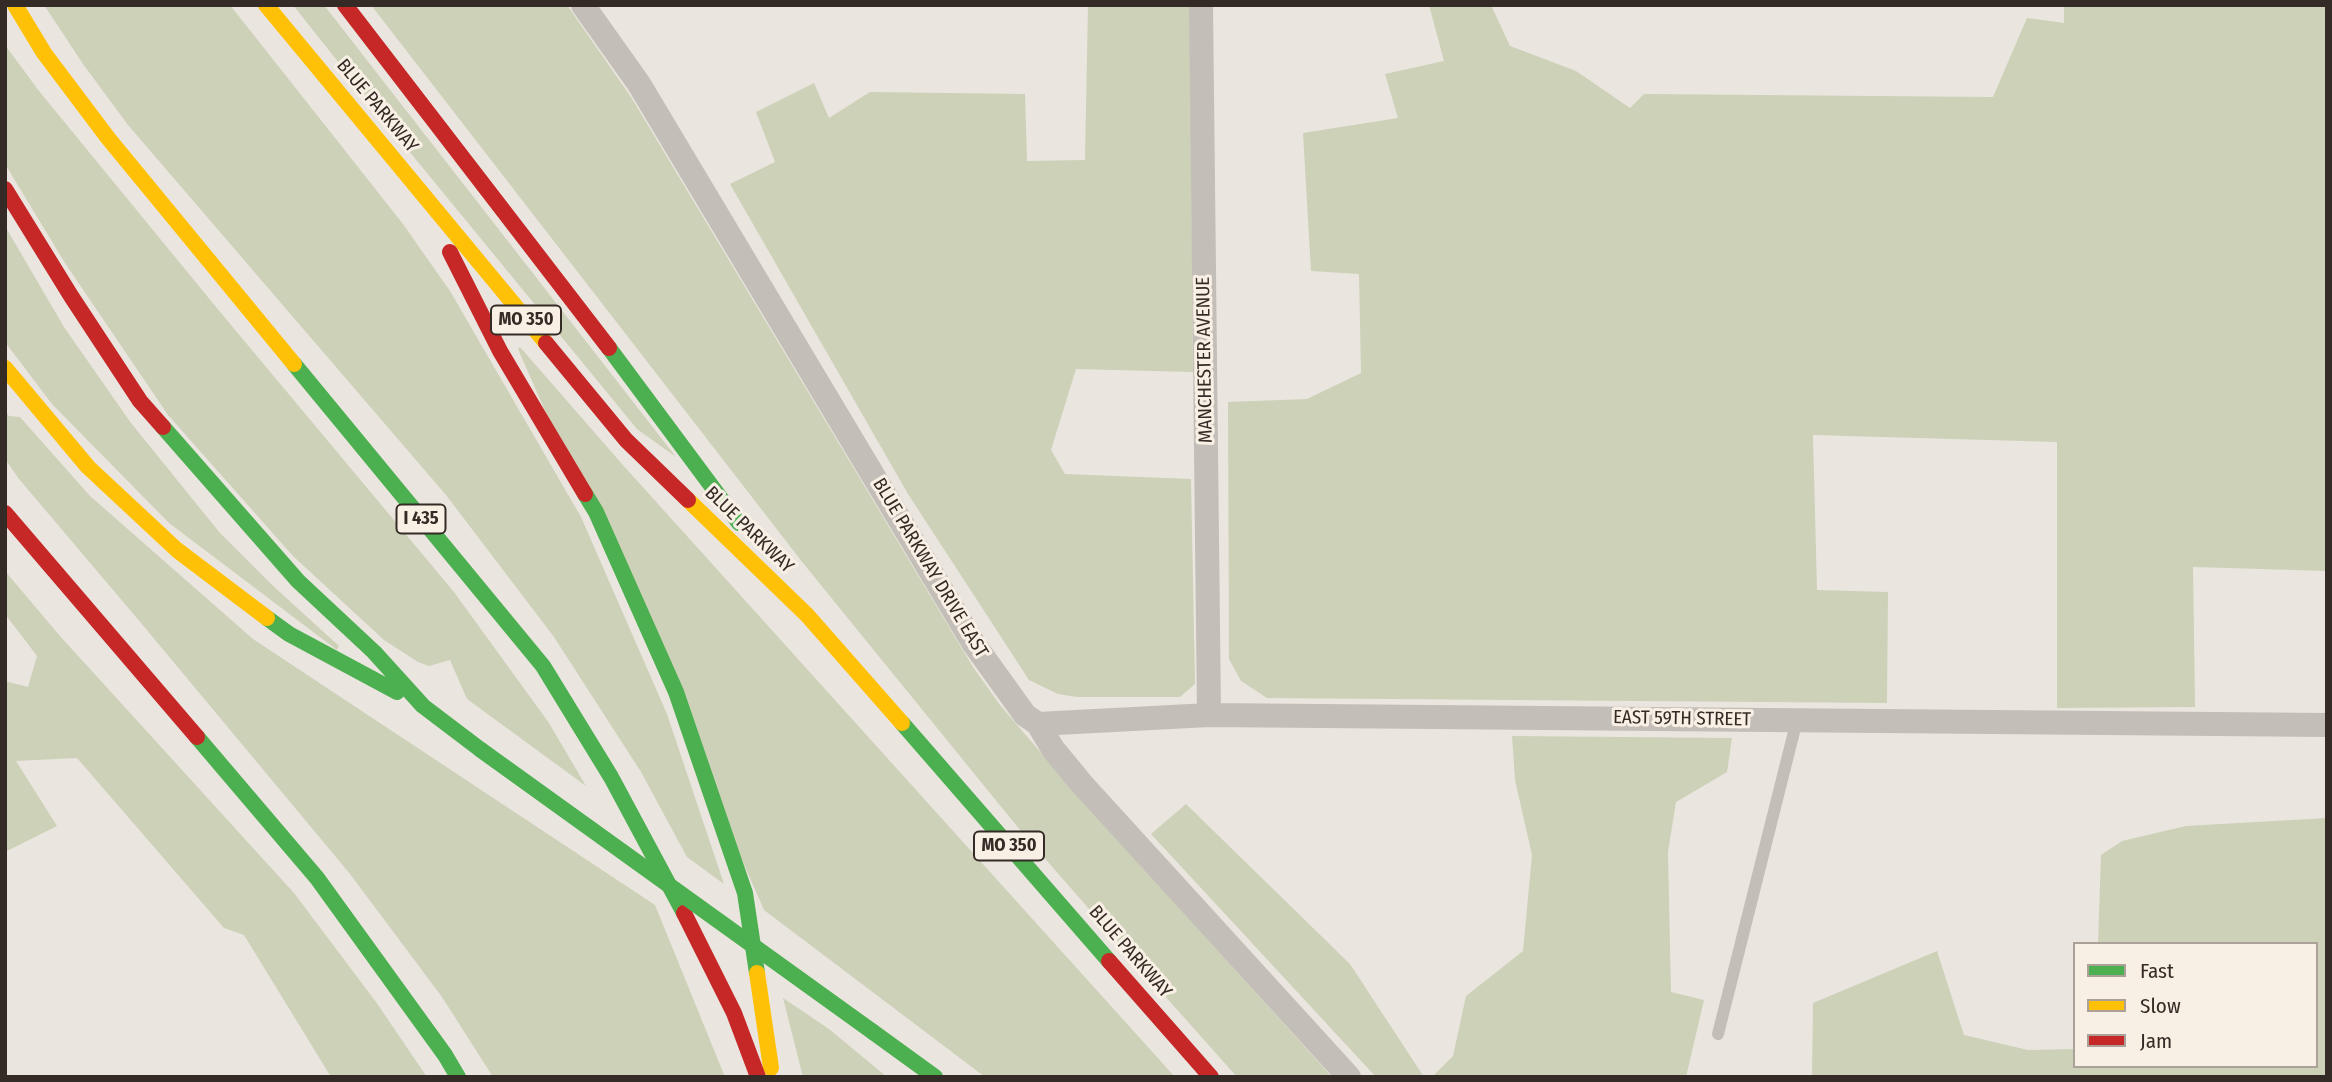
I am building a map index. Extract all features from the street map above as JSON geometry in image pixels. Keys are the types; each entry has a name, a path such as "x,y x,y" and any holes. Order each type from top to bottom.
{"highway":[{"name":"I 435","path":"15,5 44,53 108,138 543,666 611,777 700,943 734,1013 758,1077"},
{"name":"BLUE PARKWAY","path":"266,5 626,440 807,615 1211,1077"},
{"path":"345,5 609,348 807,615"},
{"path":"5,189 140,401 298,581 374,652 423,706"},
{"path":"419,190 500,351 596,512 676,692 745,893 773,1077"},
{"path":"5,368 88,467 177,550 289,634 423,706 935,1077"},
{"path":"5,513 317,878 446,1055 458,1077"}],"street":[{"name":"BLUE PARKWAY DRIVE EAST","path":"583,5 639,84 974,644 1026,715 1038,724 1053,749 1081,783 1349,1077"},
{"name":"MANCHESTER AVENUE","path":"1201,5 1209,715"},
{"name":"EAST 59TH STREET","path":"1038,724 1209,715 2327,725"}],"lane":[{"path":"1718,1034 1797,720"}],"green space":[{"path":"44,5 230,5 403,224 450,291 581,517 667,714 724,884 687,857 641,772 554,637 446,495 128,125"},
{"path":"293,5 324,5 676,457 637,429"},
{"path":"371,5 567,5 631,97 973,667 1000,705 1079,797 1332,1077 1237,1077 1020,830 803,563"},
{"path":"1088,5 1190,5 1193,372 1076,369 1051,450 1065,474 1191,479 1195,684 1180,697 1077,697 1058,694 1029,680 908,494 730,184 775,162 756,112 814,83 829,118 870,92 1025,94 1027,161 1085,160"},
{"path":"1429,5 1491,5 1510,46 1576,71 1630,108 1644,94 1993,97 2027,18 2064,23 2064,5 2327,5 2327,571 2193,567 2195,707 2057,708 2057,442 1813,435 1817,590 1888,592 1887,703 1267,698 1241,681 1229,659 1228,402 1307,399 1361,373 1359,274 1311,271 1303,133 1398,118 1385,74 1444,61"},
{"path":"5,45 39,91 216,307 454,592 549,723 586,786 467,699 450,660 429,666 384,640 293,556 168,415 65,263 5,164"},
{"path":"5,226 64,327 131,423 220,533 339,646 337,650 169,523 52,404 5,342"},
{"path":"520,347 622,464 1175,1077 985,1077 764,910 518,349"},
{"path":"5,411 9,416 20,417 90,496 253,639 655,905 725,1077 493,1077 442,997 350,874 19,479 5,459"},
{"path":"5,571 60,636 294,893 376,1002 427,1077 331,1077 244,935 224,928 77,758 16,761 57,826 5,852 5,681 28,687 37,656 5,614"},
{"path":"1512,736 1732,738 1727,772 1676,802 1668,852 1671,992 1704,1000 1686,1077 1432,1077 1453,1056 1466,996 1523,951 1532,855 1515,780"},
{"path":"1186,804 1350,964 1424,1077 1376,1077 1151,834"},
{"path":"2327,818 2327,1077 1812,1077 1813,1003 1937,951 1964,1035 2028,1050 2073,1049 2073,1068 2318,1068 2318,942 2098,942 2101,855 2122,841 2186,826"},
{"path":"783,998 829,1029 887,1077 803,1077"}],"traffic: fast":[{"path":"609,348 739,523"},
{"path":"294,364 543,666 611,777 684,913"},
{"path":"163,427 298,581 374,652 423,706 481,750"},
{"path":"585,494 596,512 676,692 745,893 757,973"},
{"path":"267,618 289,634 397,692"},
{"path":"902,723 1109,961"},
{"path":"197,737 317,878 445,1055 458,1077"},
{"path":"481,750 873,1032"},
{"path":"873,1032 935,1077"}],"traffic: slow":[{"path":"15,5 44,53 108,138 294,364"},
{"path":"266,5 546,343"},
{"path":"5,368 88,467 177,550 267,618"},
{"path":"688,500 807,615 902,723"},
{"path":"757,973 771,1068"}],"traffic: jam":[{"path":"345,5 609,348"},
{"path":"5,189 140,401 163,427"},
{"path":"450,252 500,351 585,494"},
{"path":"546,343 626,440 688,500"},
{"path":"5,513 197,737"},
{"path":"684,913 734,1013 758,1077"},
{"path":"1109,961 1211,1077"}]}
